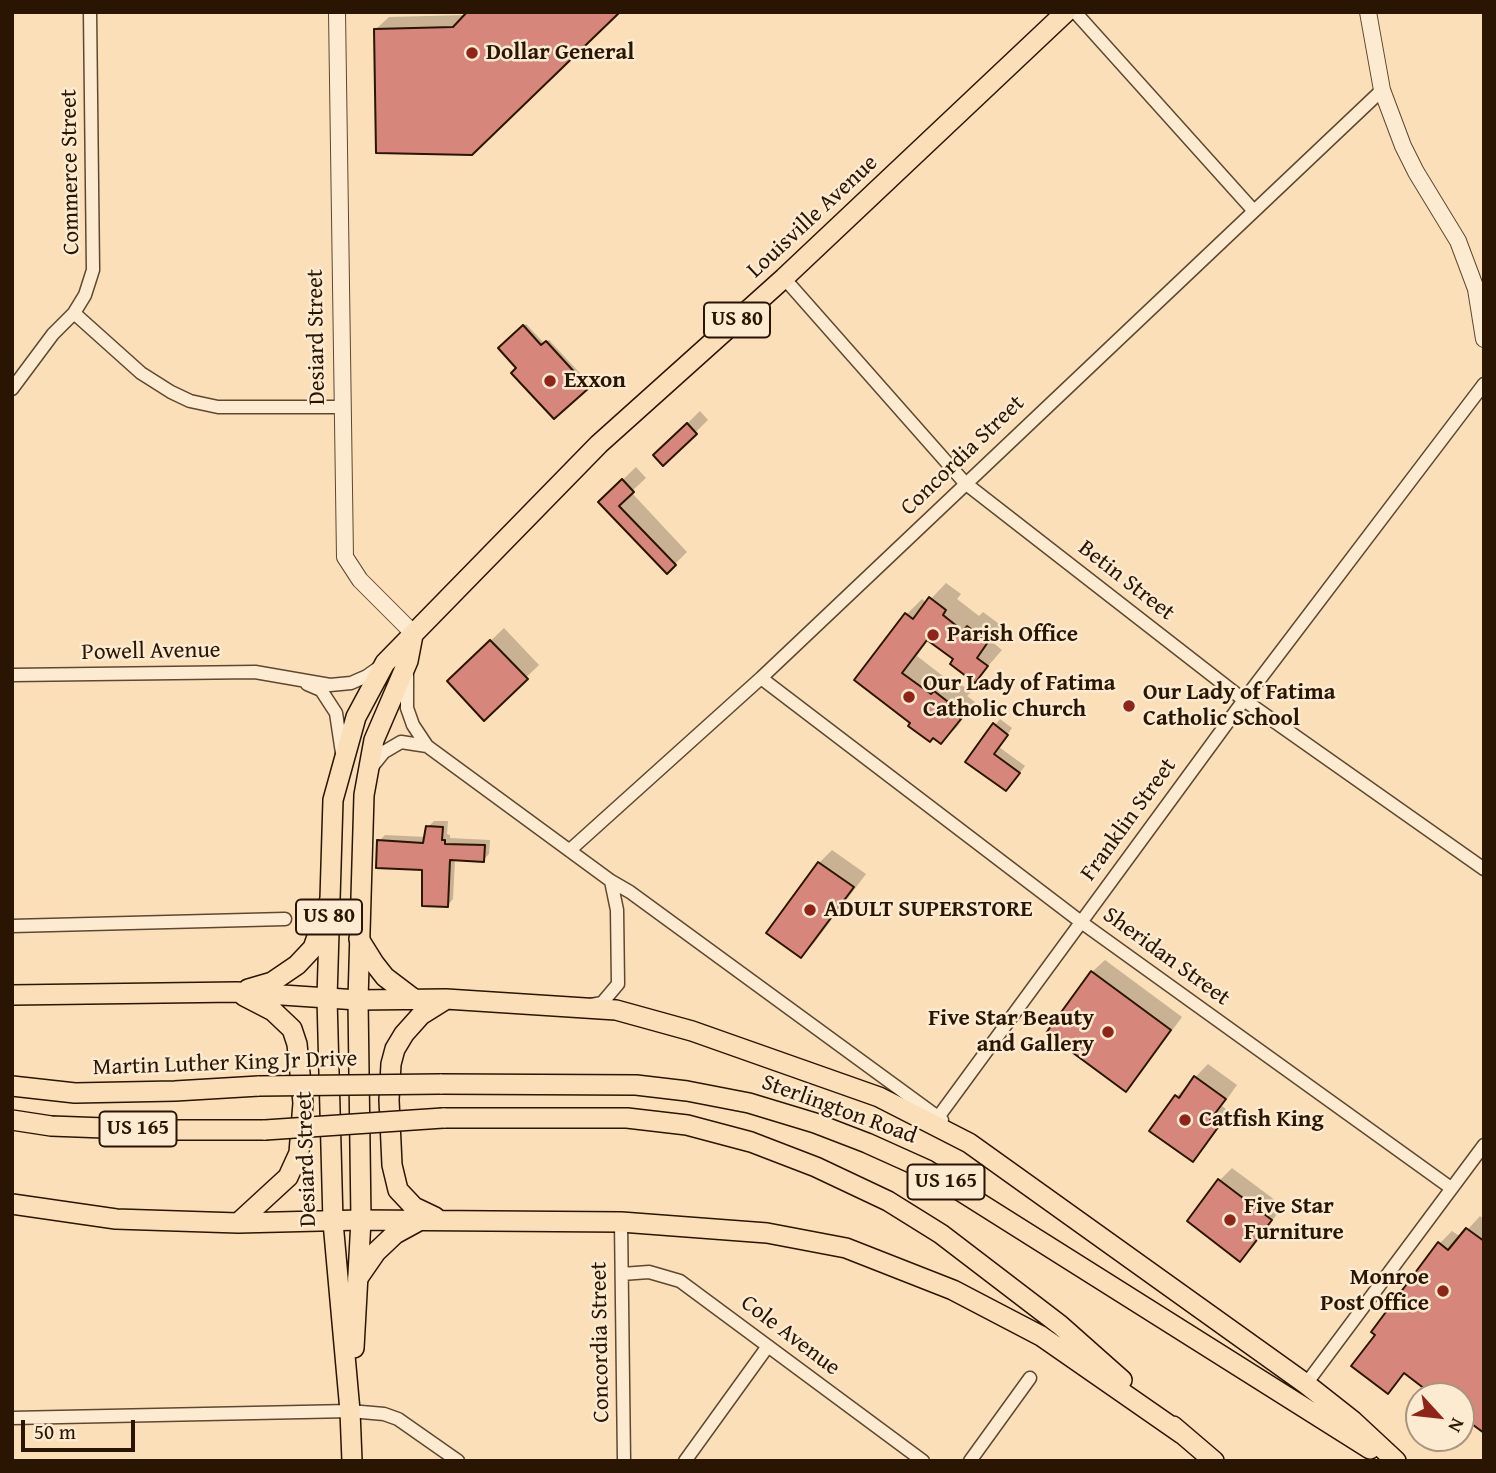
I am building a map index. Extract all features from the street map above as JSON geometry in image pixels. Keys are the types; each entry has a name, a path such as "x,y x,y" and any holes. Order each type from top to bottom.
{"main road":[{"name":"Louisville Avenue","path":"414,634 599,444 785,278 1066,12"},
{"name":"Desiard Street","path":"350,1411 361,1220 358,1000 360,866 366,776 374,740 408,661 414,634"},
{"name":"Desiard Street","path":"352,1461 333,1222 327,998 333,800 356,717 385,663 414,634"},
{"path":"237,992 272,982 297,964 313,948 329,902"},
{"path":"359,939 385,977 414,999"},
{"path":"237,992 273,1011 292,1028 297,1044 303,1103 299,1153 288,1177 238,1223"},
{"path":"12,995 237,992 358,1000 446,999 585,1007 635,1014 778,1060 879,1097 970,1143 1306,1384 1353,1421 1396,1461"},
{"path":"441,1220 414,1207 398,1190 392,1165 389,1100 391,1064 395,1049 421,1015 446,999"},
{"name":"Martin Luther King Jr Drive","path":"12,1086 75,1093 259,1086 440,1084"},
{"name":"Sterlington Road","path":"440,1084 636,1085 687,1091 749,1102 857,1139 927,1170 1389,1461"},
{"name":"US 165","path":"12,1121 51,1126 158,1130 264,1130 443,1118 627,1118 687,1125 751,1142 816,1167 888,1201 942,1234 1060,1325 1214,1461"},
{"path":"12,1204 116,1219 238,1223 361,1220 621,1222 767,1233 846,1248 953,1290 1041,1336 1182,1434"},
{"path":"358,1278 376,1252 395,1234 421,1220"}],"street":[{"name":"Commerce Street","path":"12,389 54,334 75,313 85,295 93,271 90,12"},
{"name":"Desiard Street","path":"337,12 345,557 360,580 414,634"},
{"path":"1075,12 1253,210"},
{"path":"1368,12 1382,90 1416,172 1458,241 1476,289 1484,339"},
{"name":"Concordia Street","path":"570,850 761,678 1382,90"},
{"name":"Betin Street","path":"785,278 965,483 1244,700 1484,869"},
{"path":"75,313 142,373 190,401 218,407 342,407"},
{"name":"Franklin Street","path":"939,1116 1244,700 1484,384"},
{"name":"Sterlington Road","path":"408,661 407,708 413,725 427,746 939,1116 970,1143"},
{"name":"Powell Avenue","path":"12,675 255,672 330,685 351,683 368,676 385,663"},
{"name":"Powell Avenue","path":"291,677 321,691 336,713 344,763"},
{"name":"Sheridan Street","path":"761,678 1081,922 1451,1188"},
{"path":"366,776 374,762 394,745 408,742 427,746"},
{"path":"611,881 617,910 618,984 622,997 635,1014"},
{"path":"12,926 285,919"},
{"path":"585,1007 602,1003 618,984"},
{"path":"1306,1384 1484,1145"},
{"name":"Concordia Street","path":"621,1222 624,1461"},
{"name":"Cole Avenue","path":"621,1274 649,1272 680,1280 923,1461"},
{"path":"685,1461 768,1346"},
{"path":"970,1461 1030,1378"},
{"path":"12,1418 350,1411 384,1414 398,1419 458,1461"}],"building":[{"path":"467,12 620,12 472,155 376,153 374,29 453,27"},
{"path":"523,325 541,345 546,341 589,388 554,419 511,373 516,368 498,348"},
{"path":"687,423 697,434 663,466 653,455"},
{"path":"622,479 634,492 619,506 676,565 667,574 598,502"},
{"path":"929,597 946,610 943,615 963,631 967,626 988,642 977,658 988,666 975,683 950,664 953,659 927,640 902,673 931,694 934,691 956,708 953,713 961,719 941,744 933,738 930,742 908,726 910,723 854,680 905,613 913,619"},
{"path":"490,640 528,679 484,721 447,681"},
{"path":"993,723 1008,735 994,754 1020,773 1006,791 965,762"},
{"path":"426,826 443,827 442,840 445,840 445,844 485,845 484,862 450,860 448,907 422,906 422,870 376,868 377,840 423,843"},
{"name":"ADULT SUPERSTORE","path":"818,862 854,887 801,958 766,933"},
{"name":"Five Star Beauty and Gallery","path":"1091,971 1171,1030 1126,1092 1046,1033"},
{"name":"Catfish King","path":"1194,1076 1226,1099 1210,1120 1219,1126 1193,1162 1149,1131 1175,1095 1179,1098"},
{"name":"Five Star Furniture","path":"1218,1179 1272,1220 1240,1262 1187,1221"},
{"name":"Monroe Post Office","path":"1466,1228 1484,1241 1484,1433 1475,1426 1475,1382 1416,1382 1404,1373 1388,1394 1351,1366 1375,1335 1371,1332 1438,1242 1448,1250"}],"place":[{"name":"Dollar General","path":"472,53"},
{"name":"Exxon","path":"550,381"},
{"name":"Parish Office","path":"933,635"},
{"name":"Our Lady of Fatima Catholic Church","path":"909,697"},
{"name":"Our Lady of Fatima Catholic School","path":"1129,706"},
{"name":"ADULT SUPERSTORE","path":"810,910"},
{"name":"Five Star Beauty and Gallery","path":"1108,1032"},
{"name":"Catfish King","path":"1185,1120"},
{"name":"Five Star Furniture","path":"1230,1220"},
{"name":"Monroe Post Office","path":"1443,1291"}]}
